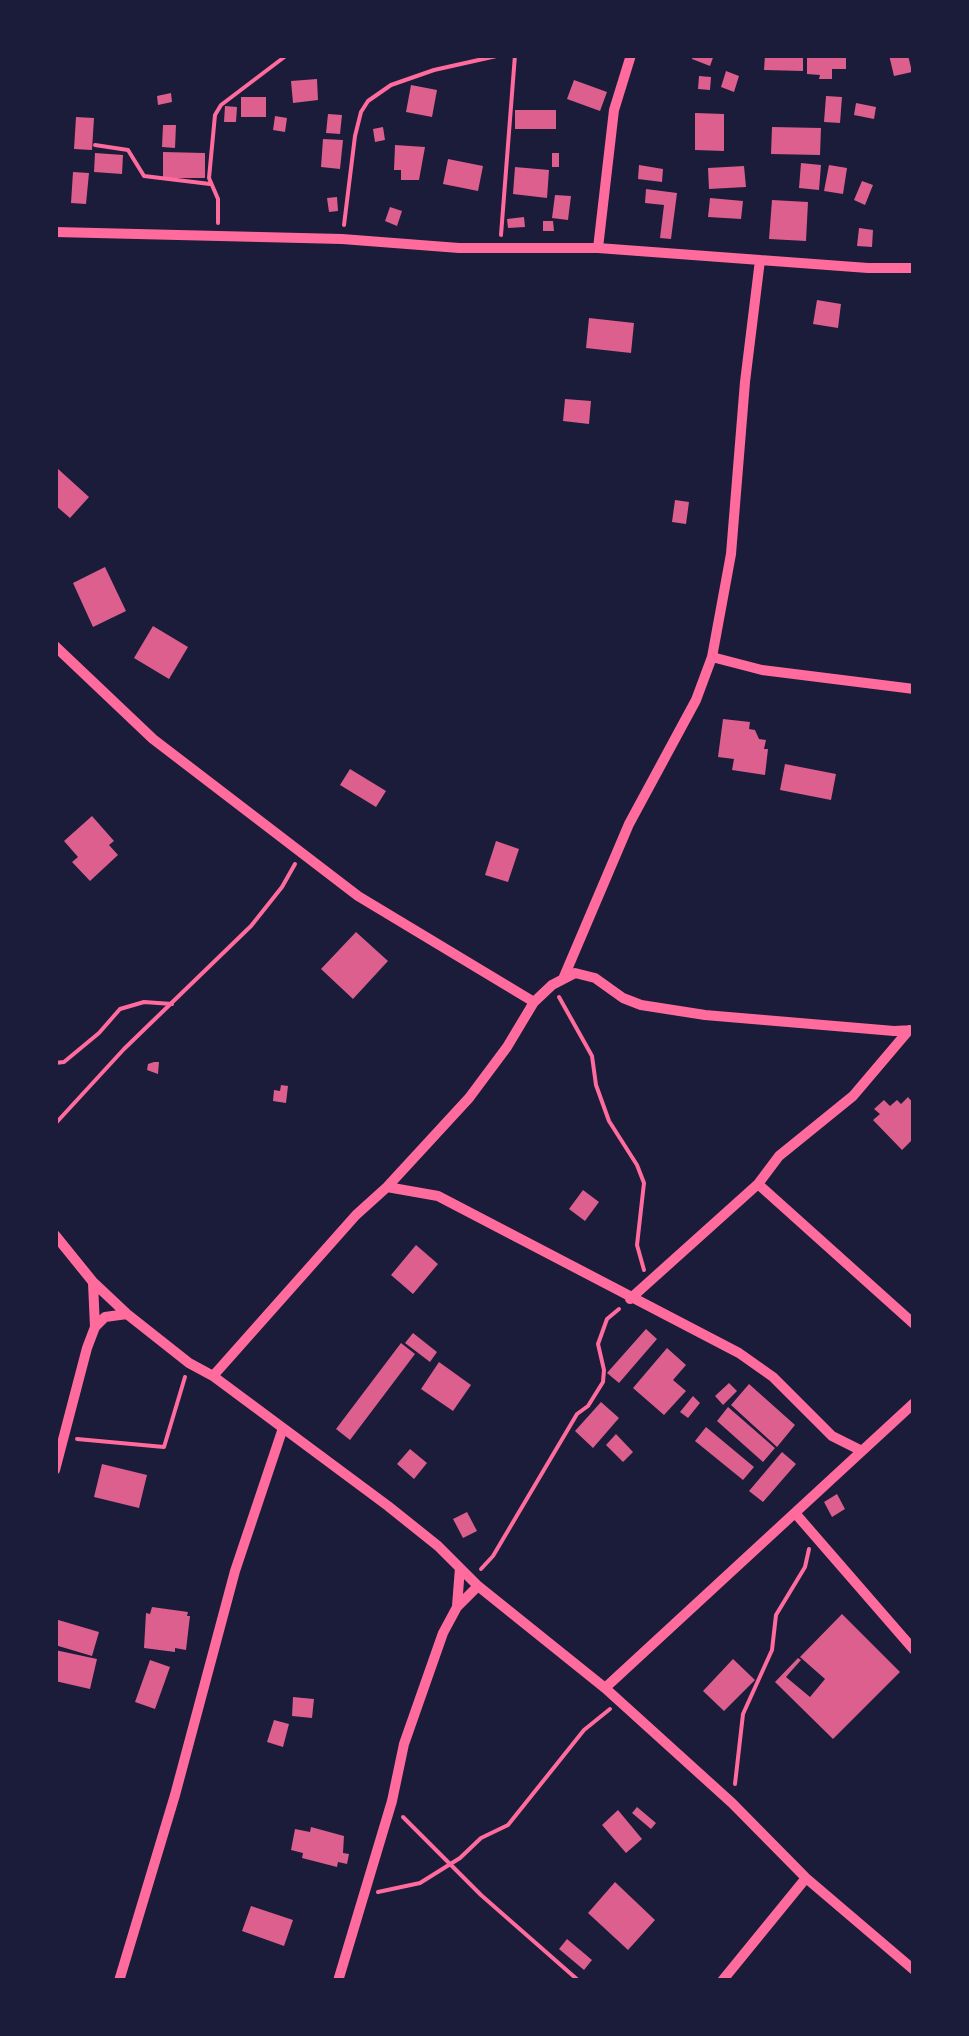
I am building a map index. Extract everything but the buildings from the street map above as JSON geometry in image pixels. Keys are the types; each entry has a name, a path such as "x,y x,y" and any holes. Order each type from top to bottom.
{"street":[{"path":"598,248 614,110 630,55"},
{"path":"55,232 342,239 420,246 598,248 914,268"},
{"path":"563,979 629,824 696,700 712,657 731,554 760,260"},
{"path":"55,646 153,739 358,896 534,1002"},
{"path":"712,657 762,670 914,689"},
{"path":"213,1376 356,1216 387,1188 469,1098 534,1002 552,985 575,973 595,978 623,998 642,1005 705,1015 912,1030"},
{"path":"630,1299 758,1184 780,1156 852,1096 912,1030"},
{"path":"758,1184 914,1324"},
{"path":"387,1188 438,1196 739,1353 774,1377 832,1436 862,1451"},
{"path":"55,1235 93,1282 127,1314 189,1364 213,1376 388,1506 474,1583 606,1688 732,1803 806,1878 914,1970"},
{"path":"55,1470 96,1327 93,1282"},
{"path":"96,1327 105,1317 127,1314"},
{"path":"606,1688 914,1403"},
{"path":"119,1981 235,1571 284,1428"},
{"path":"795,1513 914,1650"},
{"path":"458,1607 460,1568"},
{"path":"338,1981 392,1801 404,1744 443,1633 474,1583"},
{"path":"722,1981 806,1878"}],"path":[{"path":"217,238 218,198 210,184 215,115 221,105 286,55"},
{"path":"342,239 355,136 368,101 391,85 434,70 500,55"},
{"path":"500,248 515,55"},
{"path":"95,145 128,150 144,176 210,184"},
{"path":"55,1124 124,1049 251,926 302,854"},
{"path":"552,985 585,1042 609,1121 644,1183 637,1245 646,1284"},
{"path":"55,1063 64,1062 120,1009 144,1002 172,1004"},
{"path":"474,1583 577,1414 597,1393 604,1370 598,1344 601,1331 630,1299"},
{"path":"63,1438 164,1448 189,1364"},
{"path":"732,1803 743,1714 772,1650 776,1615 805,1567 811,1532"},
{"path":"363,1892 409,1888 508,1824 584,1730 618,1700"},
{"path":"392,1801 450,1865 579,1981"}]}
